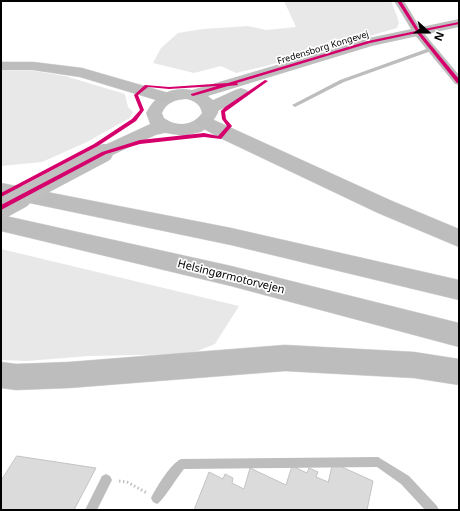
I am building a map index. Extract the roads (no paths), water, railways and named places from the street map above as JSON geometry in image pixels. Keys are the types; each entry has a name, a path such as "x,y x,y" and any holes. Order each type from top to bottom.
{"highway":[{"path":"1,66 33,66 82,73 166,98"},
{"path":"207,115 224,133 384,207 459,238"},
{"path":"1,190 97,208 220,234 459,290"},
{"name":"Helsingørmotorvejen","path":"1,223 181,264 376,313 459,336"},
{"path":"1,375 16,377 69,375 285,358 414,365 459,372"}],"street":[{"path":"399,1 418,32 459,82"},
{"name":"Fredensborg Kongevej","path":"194,95 369,42 459,23"},
{"name":"Fredensborg Kongevej","path":"207,115 266,81 418,32"},
{"path":"179,94 194,95 207,103 207,115 190,129 177,130 159,122 156,107 166,98 179,94"},
{"path":"1,195 100,149 151,130 159,122"},
{"path":"1,208 100,149"}],"lane":[{"path":"295,105 342,81 432,49"},
{"path":"157,498 168,479 181,464 378,462 405,480 433,510"},
{"path":"91,510 106,480"}]}
